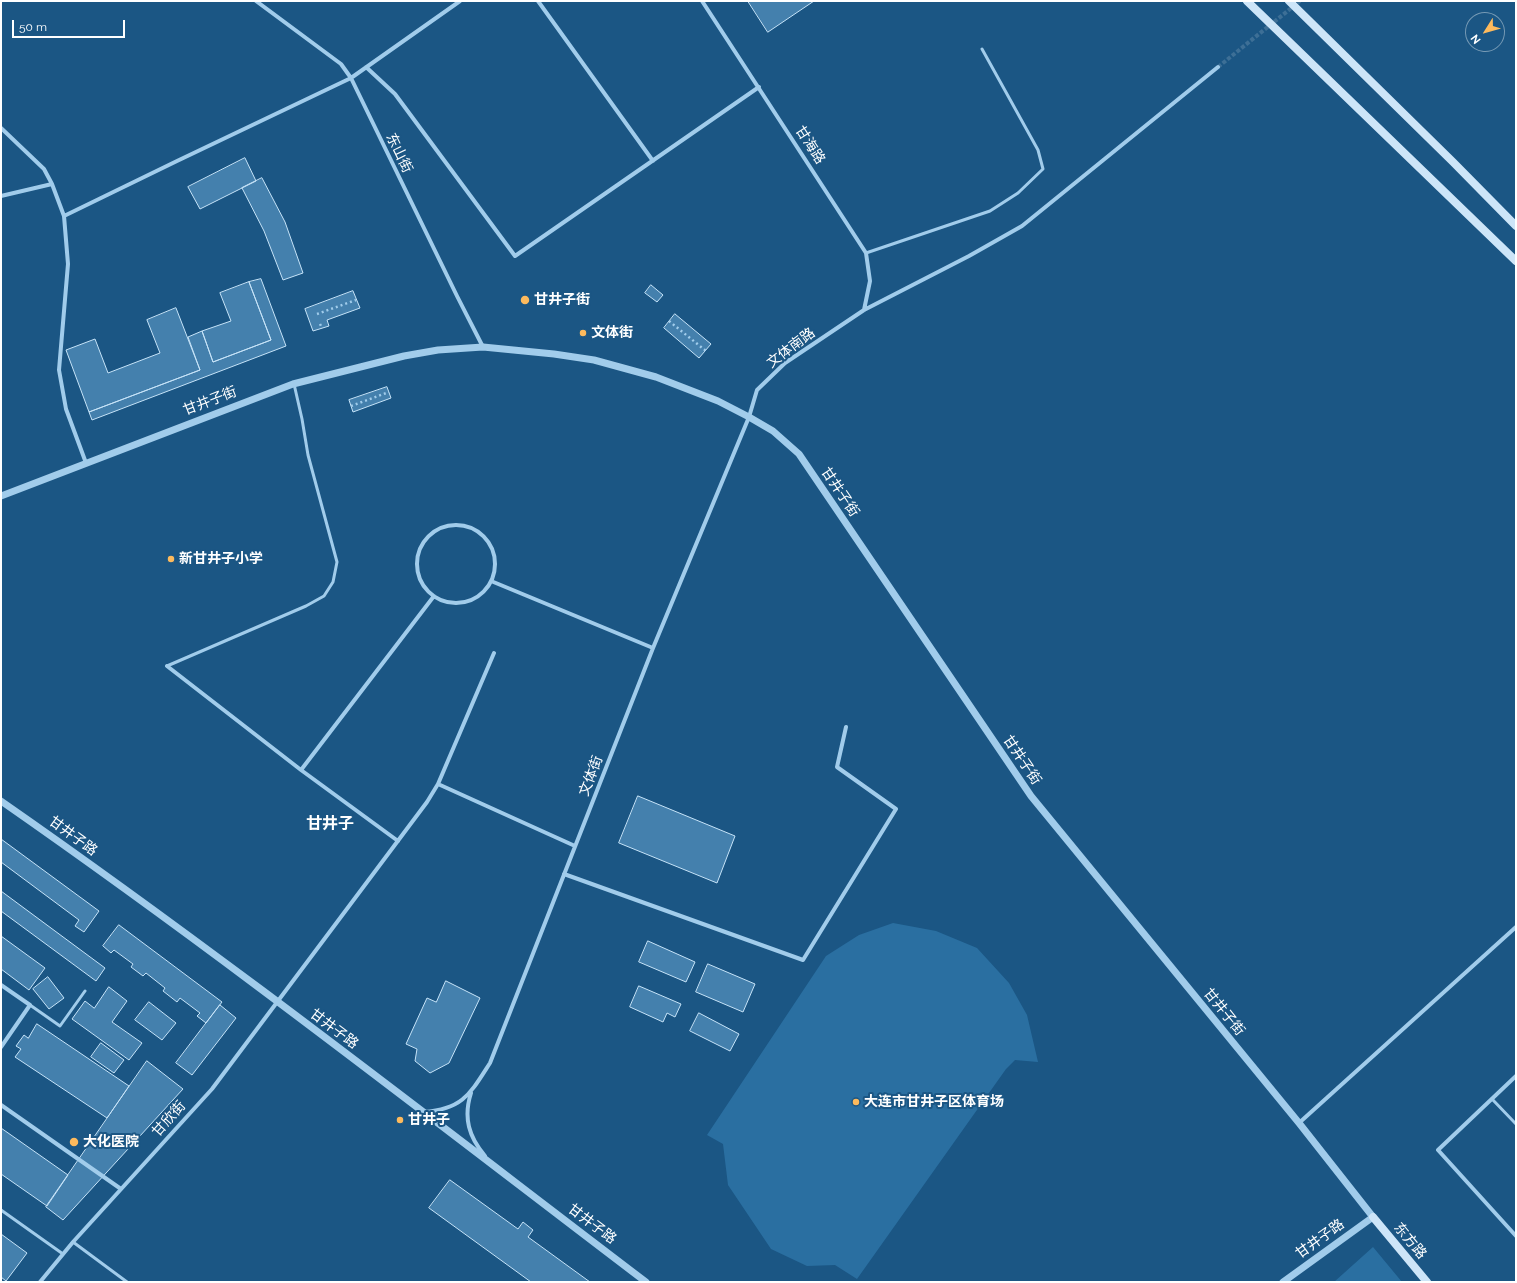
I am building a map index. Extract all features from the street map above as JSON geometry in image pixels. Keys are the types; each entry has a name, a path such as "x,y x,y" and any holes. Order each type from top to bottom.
{"main road":[{"path":"1247,1 1516,261"},
{"path":"1289,1 1516,226"},
{"name":"东方路","path":"1373,1217 1427,1282"}],"street":[{"name":"东山街","path":"256,1 342,64 351,78 456,296 483,347"},
{"path":"64,216 351,78 460,1"},
{"path":"538,1 653,161"},
{"name":"甘海路","path":"702,1 866,253 870,281 864,310"},
{"path":"366,67 395,94 515,256 759,87"},
{"name":"文体南路","path":"749,416 757,390 785,363 864,310 969,256 1022,226 1218,67"},
{"path":"1,128 44,169 52,184 64,216 68,264 59,370 66,409 86,463"},
{"path":"1,196 52,184"},
{"name":"甘井子街","path":"1,496 293,384 404,356 438,350 483,347 554,354 600,362 656,377 718,401 749,416 773,431 799,454 1031,796 1299,1123 1373,1217"},
{"name":"文体街","path":"422,1112 441,1111 458,1103 471,1092 490,1064 653,648 749,416"},
{"path":"448,525 460,525 472,528 482,535 490,545 494,556 495,569 491,581 483,592 472,599 459,603 446,602 434,596 424,587 418,574 416,561 420,548 426,538 436,529 448,525"},
{"path":"491,581 653,648"},
{"path":"301,770 434,596"},
{"name":"甘欣街","path":"40,1282 73,1242 212,1089 427,802 438,784 494,653"},
{"path":"167,666 301,770 398,841"},
{"path":"564,874 803,960 896,810 838,767 846,727"},
{"path":"438,784 575,846"},
{"name":"甘井子路","path":"1,801 71,850 278,1002 646,1282"},
{"path":"1299,1123 1516,926"},
{"path":"1,985 30,1005 1,1047"},
{"path":"1516,1076 1438,1150 1516,1236"},
{"path":"471,1092 467,1104 470,1133 476,1145 493,1166"},
{"path":"1,1105 121,1189"},
{"name":"甘井子路","path":"1283,1282 1373,1217"}],"lane":[{"path":"866,253 990,211 1018,193 1043,169 1038,150 982,49"},
{"path":"167,666 306,606 324,596 334,582 337,562 308,454 302,419 293,384"},
{"path":"30,1005 60,1026 85,991"},
{"path":"1492,1099 1516,1124"},
{"path":"1,1210 63,1254"},
{"path":"73,1242 127,1282"}],"path":[{"path":"317,314 356,300"},
{"path":"670,321 706,351"},
{"path":"320,324 322,328"},
{"path":"351,406 389,392"}],"shaded area":[{"name":"大连市甘井子区体育场","path":"893,923 936,931 977,948 1009,983 1027,1015 1038,1062 1015,1060 1006,1069 857,1279 835,1265 807,1266 771,1249 728,1185 723,1144 707,1135 826,956 859,935"},
{"path":"1373,1247 1402,1282 1334,1282"}],"building":[{"path":"748,1 814,1 768,32"},
{"path":"245,158 256,181 200,209 188,187"},
{"path":"262,178 285,222 303,273 283,280 264,231 242,188"},
{"path":"261,279 286,346 92,420 89,412 200,370 188,337 202,331 213,362 271,340 249,282"},
{"path":"249,282 271,340 213,362 202,331 231,321 220,293"},
{"path":"651,285 663,295 657,302 645,293"},
{"path":"353,291 360,308 327,320 329,326 313,331 305,309"},
{"path":"176,308 200,370 89,412 66,350 95,339 108,373 160,353 147,320"},
{"path":"675,314 711,344 699,358 664,328"},
{"path":"387,387 391,398 353,412 349,400"},
{"path":"638,796 735,836 717,883 619,843"},
{"path":"1,839 99,911 84,932 75,926 79,920 1,862"},
{"path":"1,891 105,968 96,981 1,911"},
{"path":"119,925 222,1002 206,1023 197,1016 200,1013 180,998 177,1002 163,991 165,988 146,973 143,976 131,967 133,964 114,950 111,953 103,946"},
{"path":"1,936 45,968 29,990 1,969"},
{"path":"648,941 695,962 686,982 639,962"},
{"path":"708,964 755,984 743,1012 696,992"},
{"path":"48,977 64,998 49,1009 33,989"},
{"path":"446,981 480,998 449,1063 430,1073 415,1061 417,1049 406,1044 427,998 436,1002"},
{"path":"639,986 681,1004 675,1017 667,1013 663,1022 630,1007"},
{"path":"109,987 127,1001 112,1022 142,1043 129,1060 72,1019 85,1001 94,1008"},
{"path":"149,1002 176,1023 162,1040 135,1020"},
{"path":"220,1005 236,1018 192,1075 176,1063"},
{"path":"699,1013 739,1034 730,1051 690,1031"},
{"path":"37,1024 129,1086 107,1118 15,1057 21,1049 16,1046 24,1035 28,1038"},
{"path":"101,1043 124,1060 114,1073 91,1057"},
{"path":"147,1061 183,1089 63,1220 46,1207"},
{"path":"1,1128 68,1175 47,1206 1,1174"},
{"path":"450,1180 518,1229 523,1222 533,1230 528,1237 590,1282 531,1282 429,1208"},
{"path":"1,1234 27,1253 6,1281 1,1277"}],"tunnel":[{"path":"1218,67 1300,1"}],"place":[{"name":"甘井子街","path":"525,300"},
{"name":"文体街","path":"583,333"},
{"name":"新甘井子小学","path":"171,559"},
{"name":"大连市甘井子区体育场","path":"856,1102"},
{"name":"甘井子","path":"400,1120"},
{"name":"大化医院","path":"74,1142"}],"district":[{"name":"甘井子","path":"330,824"}]}
